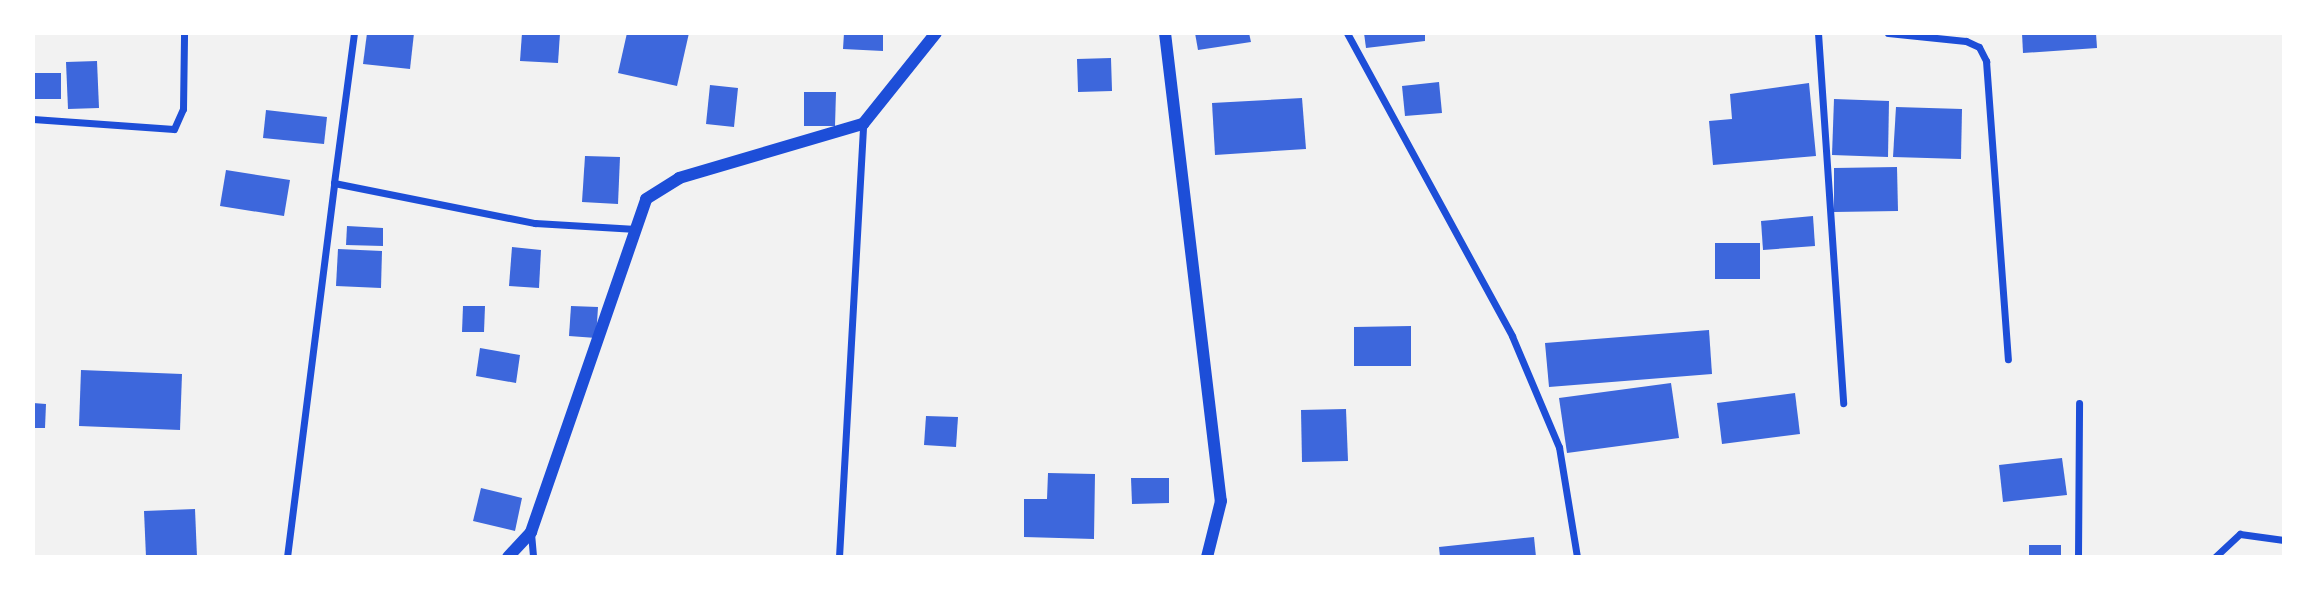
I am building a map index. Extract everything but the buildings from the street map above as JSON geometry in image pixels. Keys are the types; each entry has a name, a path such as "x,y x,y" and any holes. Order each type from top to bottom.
{"street":[{"path":"33,119 174,129 183,109 184,33"},
{"path":"287,557 354,33"},
{"path":"508,557 531,532 646,199 679,178 863,124 936,33"},
{"path":"1165,33 1221,501 1207,557"},
{"path":"1347,33 1512,336 1559,447 1577,557"},
{"path":"1818,33 1843,403"},
{"path":"1888,33 1966,41 1979,47 1986,61 2008,359"},
{"path":"839,557 863,124"},
{"path":"334,183 535,223 637,229"},
{"path":"2078,557 2079,403"},
{"path":"531,532 533,557"},
{"path":"2215,557 2240,534 2284,540"}]}
